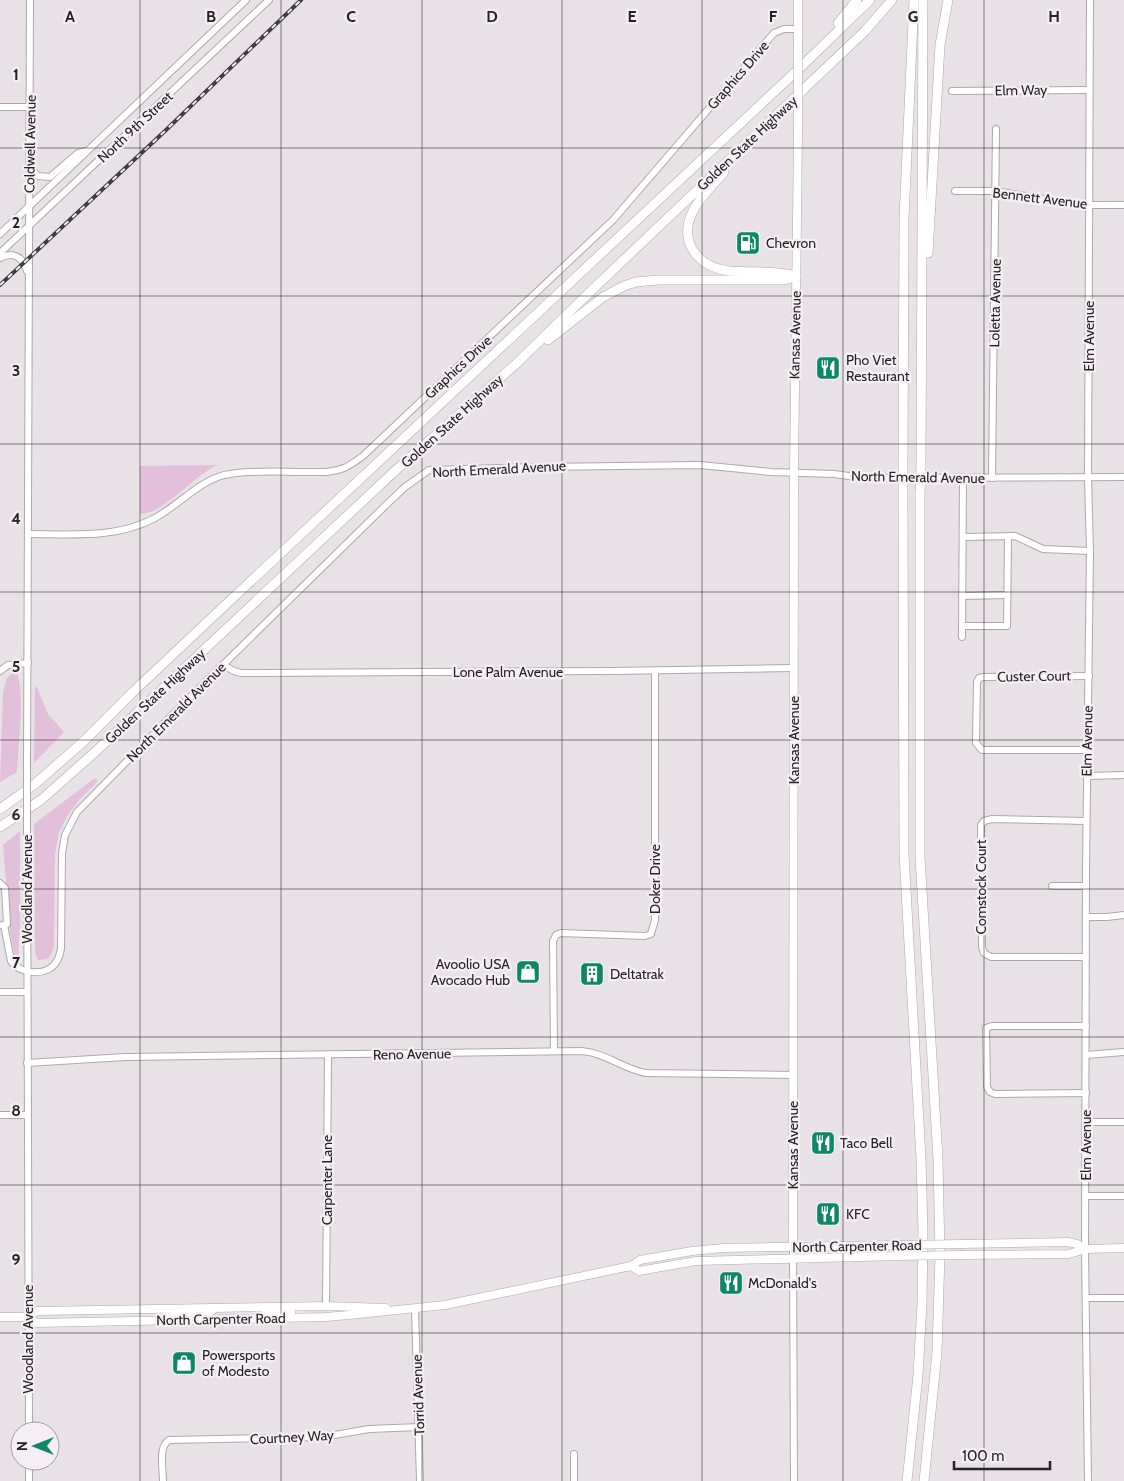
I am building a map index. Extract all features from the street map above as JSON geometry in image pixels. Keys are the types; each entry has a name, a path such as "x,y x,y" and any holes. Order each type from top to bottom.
{"highway":[{"path":"805,63 857,0"},
{"name":"Golden State Highway","path":"0,809 35,784 84,741 228,602 870,0"},
{"name":"Golden State Highway","path":"0,827 41,800 144,707 398,469 516,364 865,31 892,0"},
{"path":"907,1481 918,1375 923,1231 921,1159 904,854 904,243 906,145 914,0"},
{"path":"923,0 920,857 938,1159 940,1231 937,1352 924,1481"},
{"path":"922,378 940,44 948,0"},
{"path":"749,142 692,212 688,226 689,241 696,256 705,264 715,268 728,271 785,273 796,276"},
{"path":"516,364 603,298 624,286 647,280 784,280 796,276"}],"main road":[{"name":"Kansas Avenue","path":"793,1247 794,472 798,0"},
{"name":"North Carpenter Road","path":"28,1317 37,1323 254,1319 326,1317 415,1309 445,1305 631,1266 640,1260 723,1248 1068,1242 1077,1244 1085,1249"},
{"name":"North Carpenter Road","path":"631,1266 639,1270 696,1261 1069,1254 1085,1249 1124,1248"},
{"name":"North Carpenter Road","path":"0,1317 28,1317 37,1311 326,1306 415,1309"},
{"path":"254,1319 270,1313 320,1313 324,1311 326,1306"},
{"path":"155,1321 172,1314 208,1313 213,1308"}],"street":[{"name":"Coldwell Avenue","path":"30,0 30,257"},
{"name":"North 9th Street","path":"0,234 246,0"},
{"name":"North 9th Street","path":"0,253 269,0"},
{"name":"Elm Avenue","path":"1088,1481 1085,1249 1086,821 1090,551 1088,477 1090,0"},
{"name":"Graphics Drive","path":"28,534 90,534 124,530 153,519 204,484 224,475 240,473 323,472 344,468 354,463 607,226 774,33 784,29 798,28"},
{"name":"Elm Way","path":"952,91 1089,90"},
{"path":"0,107 30,107"},
{"name":"Loletta Avenue","path":"992,478 996,129"},
{"path":"30,167 38,176 50,178 78,153 88,150"},
{"name":"Bennett Avenue","path":"955,191 996,191 1089,205 1124,205"},
{"path":"0,258 9,254 17,256 24,262 29,280"},
{"name":"Woodland Avenue","path":"29,1421 26,834 30,257"},
{"name":"North Emerald Avenue","path":"28,972 50,969 59,956 61,949 62,853 66,835 77,812 223,665 405,487 429,470 700,465 863,478 1124,477"},
{"path":"962,636 963,478"},
{"path":"963,537 1021,538 1046,550 1090,551"},
{"path":"962,626 1007,626 1008,537"},
{"path":"962,596 1007,595"},
{"path":"0,671 8,665 28,663"},
{"name":"Lone Palm Avenue","path":"223,665 241,673 655,671 794,668"},
{"name":"Doker Drive","path":"554,1051 553,941 556,935 562,933 645,936 651,934 656,920 655,671"},
{"name":"Custer Court","path":"1088,676 979,678 977,682 976,743 982,750 1088,750"},
{"path":"1087,776 1124,775"},
{"name":"Comstock Court","path":"1086,821 992,819 984,821 981,825 982,947 984,953 991,957 1086,957"},
{"path":"0,883 5,888 7,924 2,925 11,961 19,970 28,972"},
{"path":"1052,886 1086,886"},
{"path":"1086,917 1124,915"},
{"path":"0,992 27,992"},
{"path":"1086,1026 992,1026 986,1028 987,1087 990,1092 995,1094 1086,1093"},
{"name":"Reno Avenue","path":"27,1063 125,1057 585,1051 598,1053 630,1069 646,1073 793,1076"},
{"path":"1086,1055 1124,1052"},
{"name":"Carpenter Lane","path":"326,1306 328,1055"},
{"path":"0,1115 27,1115"},
{"path":"1086,1122 1124,1122"},
{"path":"1086,1196 1124,1196"},
{"name":"Kansas Avenue","path":"793,1247 794,1481"},
{"path":"1087,1298 1124,1298"},
{"name":"Torrid Avenue","path":"415,1309 420,1427 420,1481"},
{"name":"Courtney Way","path":"163,1481 162,1449 165,1443 171,1440 323,1437 369,1429 420,1427"},
{"path":"574,1454 574,1481"}],"shaded area":[{"path":"218,465 199,476 159,508 140,514 140,466"},
{"path":"13,672 17,673 21,694 17,772 0,782 3,692 7,678"},
{"path":"36,685 48,714 64,732 34,763 35,689"},
{"path":"95,778 98,781 79,800 59,832 55,855 54,946 51,955 47,959 38,960 35,952 34,824"},
{"path":"20,831 20,929 18,962 16,963 10,932 3,845"}],"railway":[{"path":"0,285 165,131 301,0"}],"place":[{"name":"Chevron","path":"748,243"},
{"name":"Pho Viet Restaurant","path":"828,368"},
{"name":"Avoolio USA Avocado Hub","path":"528,972"},
{"name":"Deltatrak","path":"592,974"},
{"name":"Taco Bell","path":"823,1143"},
{"name":"KFC","path":"828,1214"},
{"name":"McDonald's","path":"731,1283"},
{"name":"Powersports of Modesto","path":"184,1363"}]}
